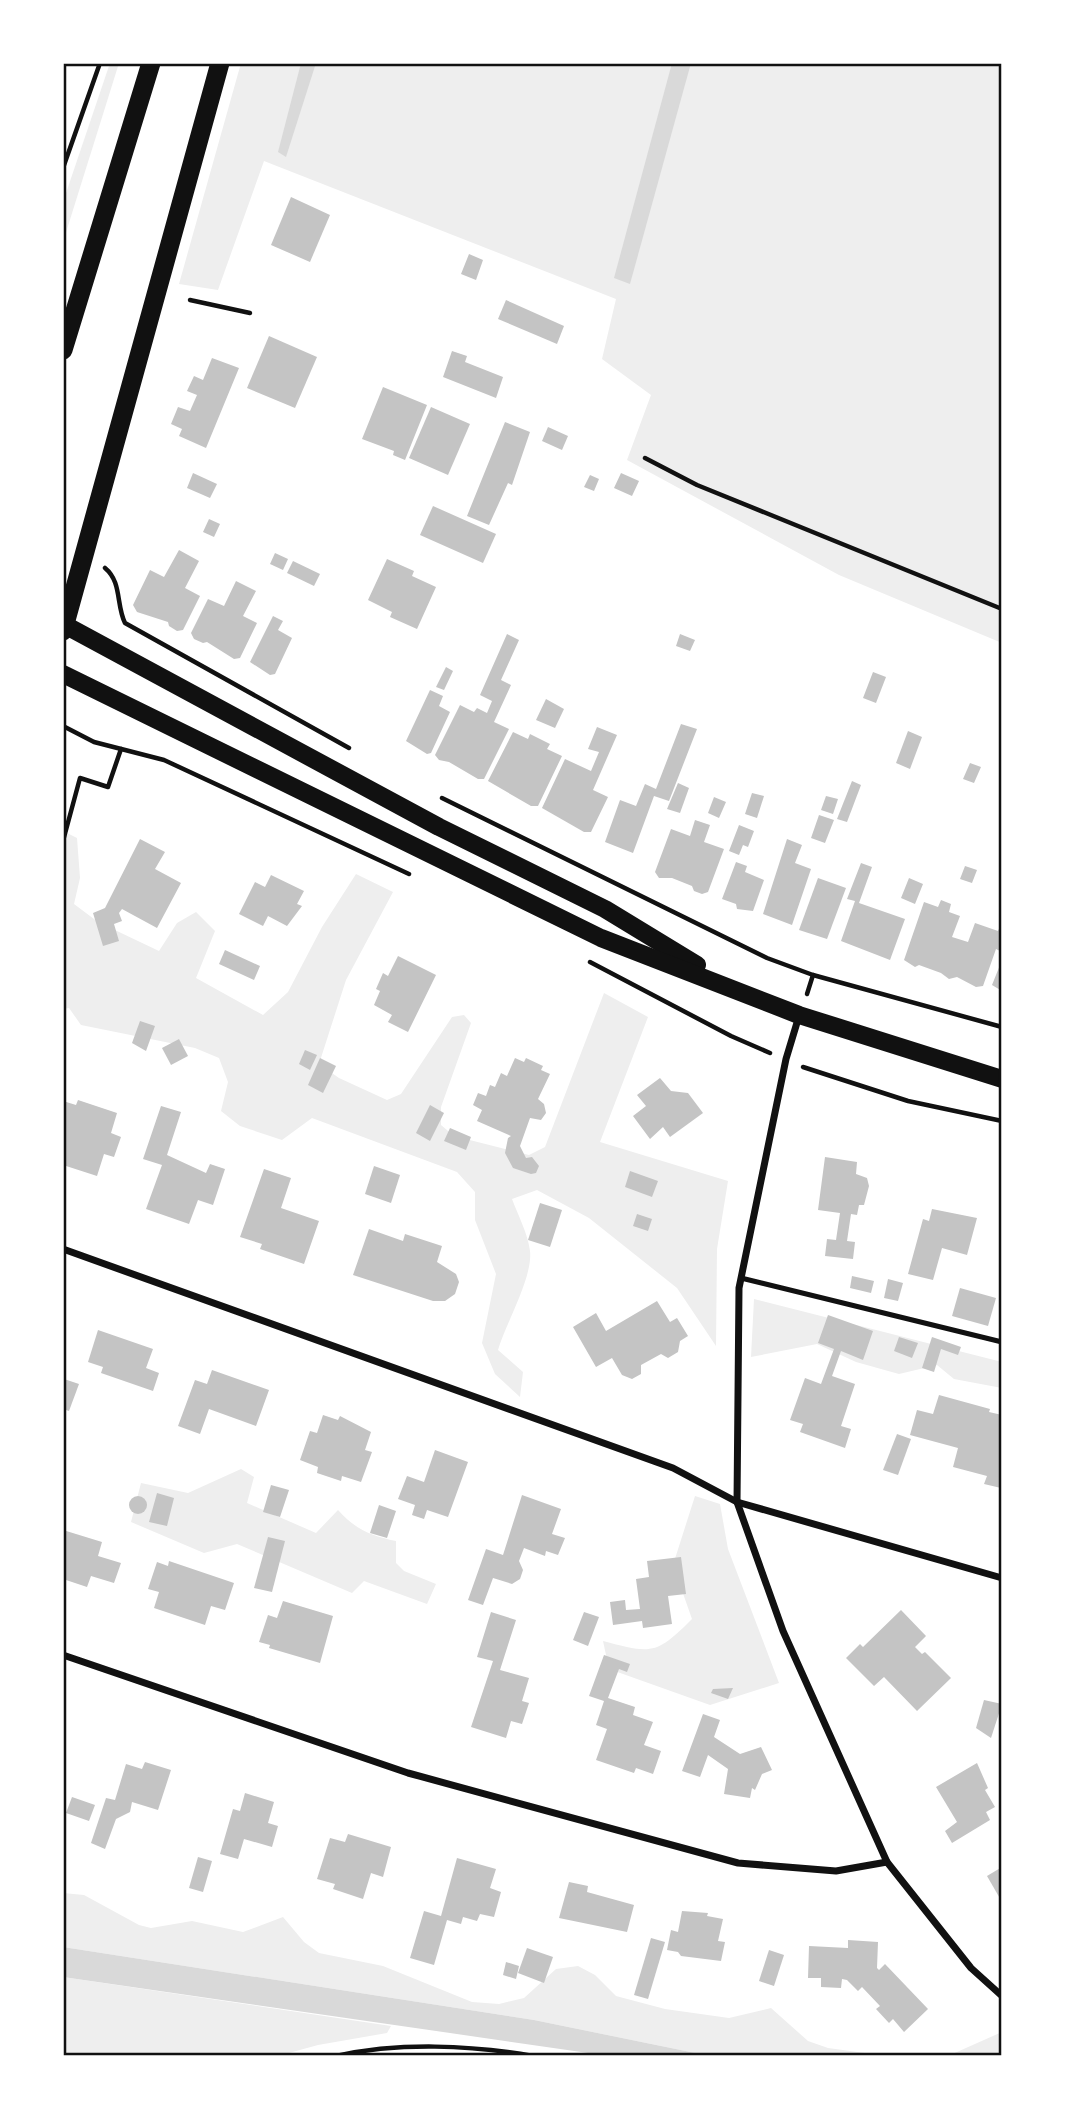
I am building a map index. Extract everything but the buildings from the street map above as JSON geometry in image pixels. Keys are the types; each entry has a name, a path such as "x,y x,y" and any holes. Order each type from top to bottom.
{"highway":[{"path":"63,350 150,63"},
{"path":"64,626 220,63"}],"main road":[{"path":"64,626 439,827 605,909 733,987"},
{"path":"63,674 601,938 733,987 799,1015 1002,1079"}],"street":[{"path":"799,1015 786,1059 741,1278 737,1502 783,1632 887,1862 971,1968 1002,1996"},
{"path":"63,1249 673,1468 737,1502 1002,1578"},
{"path":"63,1655 408,1773 738,1863 836,1871 887,1862"}],"lane":[{"path":"741,1278 1002,1342"}],"path":[{"path":"63,168 100,63"},
{"path":"190,300 250,313"},
{"path":"645,458 697,485 1002,609"},
{"path":"83,558 111,573 125,623 359,754"},
{"path":"63,726 94,742 164,760 234,790 419,878"},
{"path":"63,841 80,778 108,787 121,749"},
{"path":"440,797 571,859 767,958 813,975 1002,1027"},
{"path":"581,958 730,1036 831,1078 908,1101 1002,1121"},
{"path":"337,2056 367,2049 494,2049 533,2056"}],"shaded area":[{"path":"110,63 119,63 63,242 63,202"},
{"path":"241,63 1002,63 1002,643 839,575 627,460 651,395 602,359 616,299 264,161 218,290 179,284"},
{"path":"301,63 316,63 286,157 278,152"},
{"path":"672,63 691,63 630,284 614,278"},
{"path":"63,831 77,838 80,878 74,904 98,922 159,951 177,923 196,912 215,931 196,978 263,1015 288,992 322,927 356,874 393,892 346,980 319,1064 339,1078 387,1100 401,1094 452,1017 464,1015 471,1023 441,1107 441,1125 454,1136 529,1155 545,1147 604,993 648,1017 600,1142 728,1181 717,1249 716,1346 677,1288 589,1218 537,1190 512,1199 527,1238 530,1262 498,1350 523,1372 520,1397 495,1374 482,1343 496,1274 475,1220 475,1192 457,1172 312,1118 282,1140 240,1126 221,1111 228,1082 219,1058 195,1048 81,1025 69,1008 63,1009"},
{"path":"754,1299 1002,1362 1002,1388 954,1379 937,1365 899,1374 856,1362 817,1344 751,1357"},
{"path":"241,1469 254,1477 247,1503 316,1533 338,1510 364,1531 396,1541 396,1563 404,1571 436,1584 427,1604 364,1581 352,1593 237,1544 204,1553 131,1522 141,1483 188,1493"},
{"path":"695,1496 720,1504 728,1549 779,1683 710,1705 609,1669 603,1641 633,1648 652,1648 670,1639 692,1619 673,1565"},
{"path":"63,1893 84,1895 139,1925 151,1928 192,1921 243,1932 283,1917 304,1942 319,1953 383,1966 472,2002 499,2004 524,1998 556,1969 578,1966 595,1975 616,1996 665,2009 729,2018 771,2008 808,2041 828,2048 887,2056 710,2056 534,2020 63,1947"},
{"path":"63,1947 534,2020 710,2056 609,2056 63,1977"},
{"path":"63,1977 391,2026 387,2033 318,2045 278,2056 63,2056"},
{"path":"1002,2032 1002,2056 948,2056"}]}
